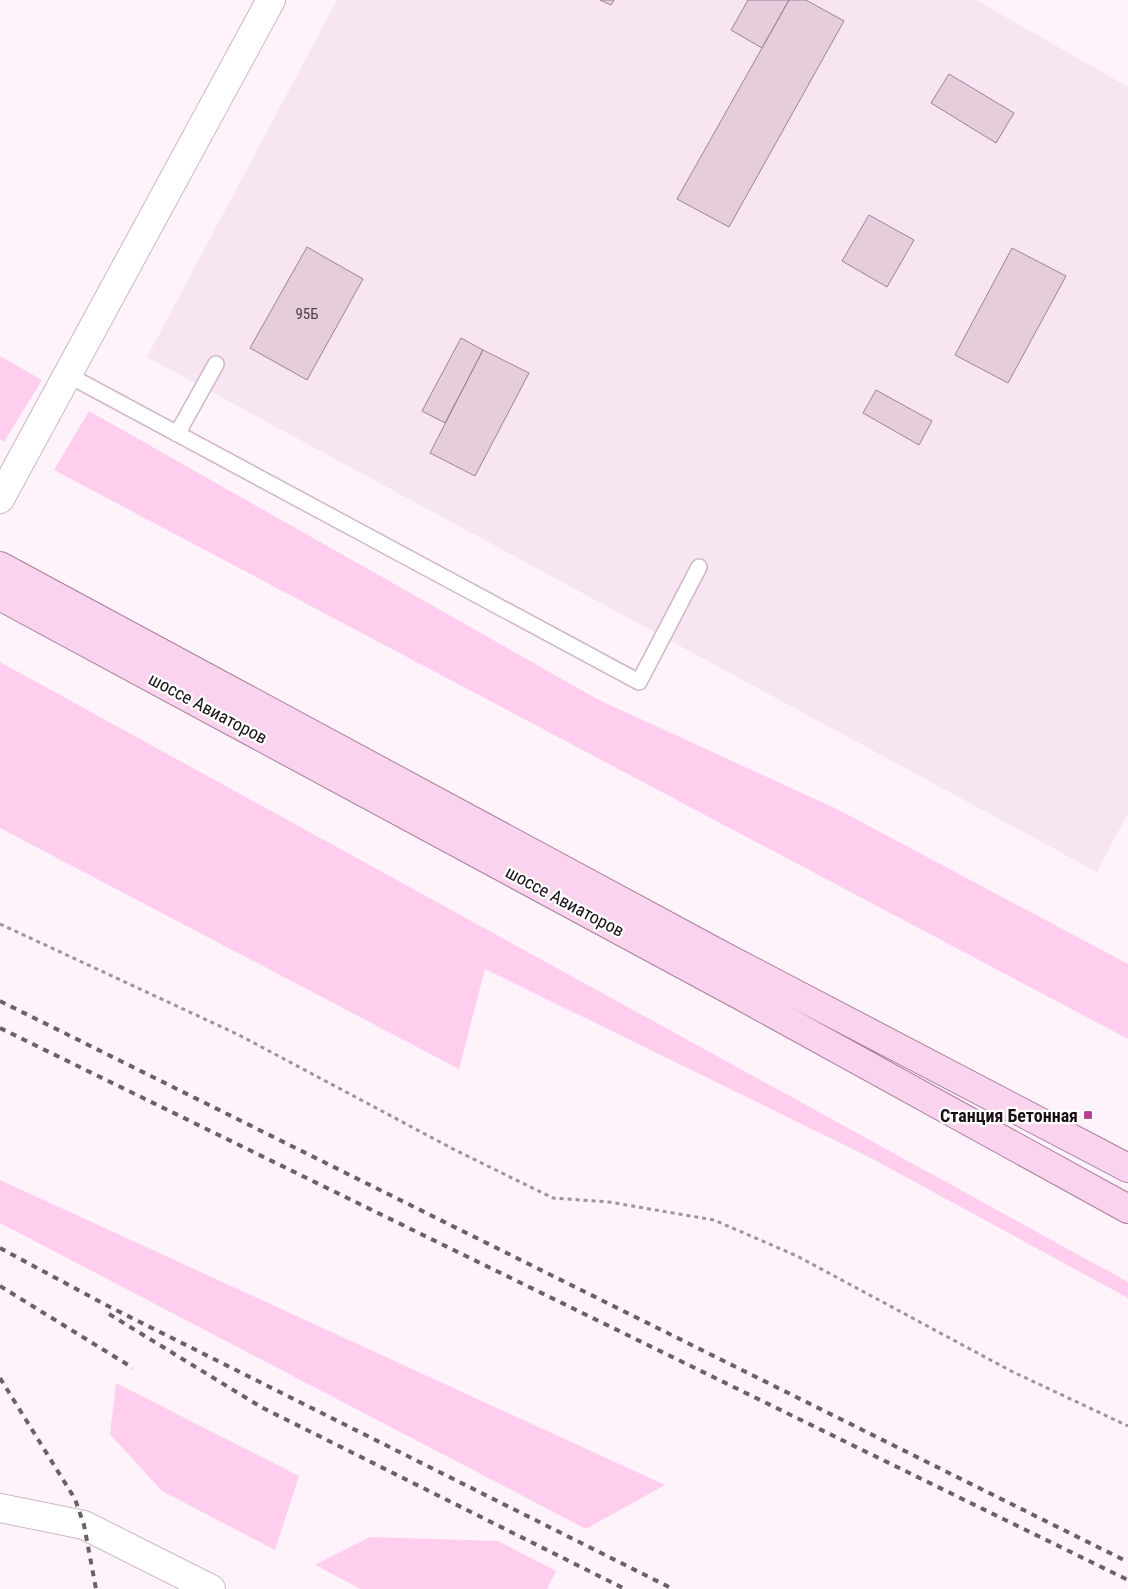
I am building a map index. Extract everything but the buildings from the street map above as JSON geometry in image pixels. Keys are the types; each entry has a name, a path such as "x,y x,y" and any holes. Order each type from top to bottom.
{"main road":[{"name":"шоссе Авиаторов","path":"0,566 725,957 1128,1168"},
{"name":"шоссе Авиаторов","path":"0,596 745,998 1128,1209"}],"street":[{"path":"0,499 271,0"},
{"path":"0,1508 84,1526 211,1589"}],"lane":[{"path":"177,434 216,364"},
{"path":"68,375 639,682 699,567"}],"path":[{"path":"0,924 239,1036 455,1150 553,1198 609,1202 714,1220 797,1256 1011,1371 1128,1426"}],"shaded area":[{"path":"337,0 976,0 1128,87 1128,813 1097,872 147,357"},
{"path":"0,356 42,380 4,442 0,439"},
{"path":"89,411 599,700 839,810 1128,964 1128,1039 54,470"},
{"path":"0,662 1128,1282 1128,1298 869,1157 485,969 459,1069 0,828"},
{"path":"0,1180 665,1485 586,1529 0,1223"},
{"path":"116,1383 299,1476 275,1550 162,1491 110,1434"},
{"path":"370,1537 498,1541 556,1571 547,1589 361,1589 315,1565"}],"railway":[{"path":"0,1001 1128,1562"},
{"path":"0,1028 1128,1580"},
{"path":"0,1248 106,1305 673,1589"},
{"path":"0,1286 133,1368"},
{"path":"109,1314 261,1407 625,1589"},
{"path":"0,1378 75,1499 84,1525 96,1589"}],"place":[{"name":"Станция Бетонная","path":"1088,1115"}]}
